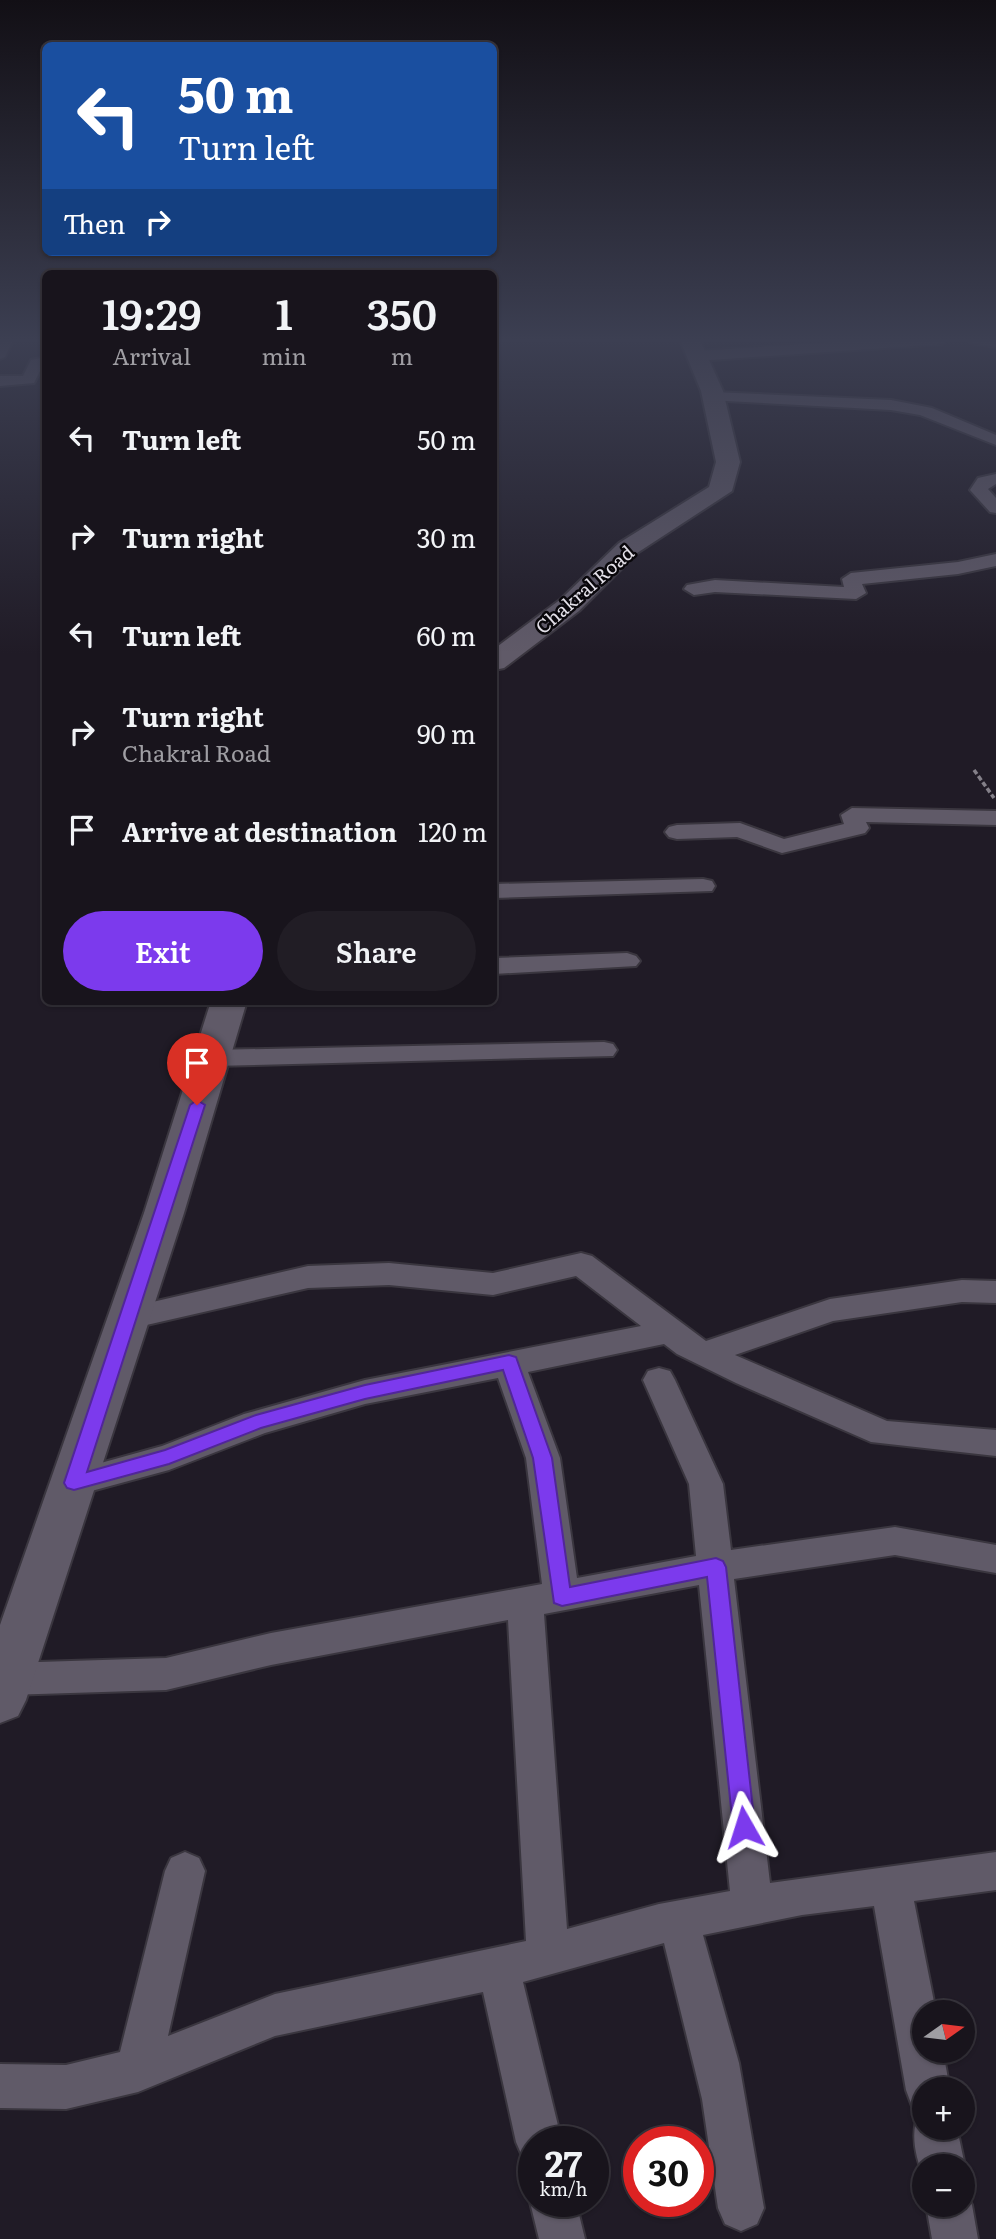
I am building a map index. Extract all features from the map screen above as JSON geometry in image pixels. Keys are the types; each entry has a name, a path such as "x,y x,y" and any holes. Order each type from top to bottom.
{"street":[{"name":"Chakral Road","path":"497,660 570,605 628,548 720,491 728,462 724,444"},
{"path":"996,480 984,482 979,490 996,508"},
{"path":"694,589 715,586 856,593 851,579 958,568 996,560"},
{"path":"677,832 740,830 782,846 857,828 852,815 996,818"},
{"path":"497,891 703,886"},
{"path":"497,966 627,961"},
{"path":"228,1005 129,1318 3,1689 166,1674 271,1649 716,1567 895,1541 996,1559"},
{"path":"212,1058 604,1050"},
{"path":"129,1318 308,1277 389,1274 493,1284 581,1264 669,1332 703,1354 883,1433 996,1443"},
{"path":"703,1354 830,1310 962,1292 996,1292"},
{"path":"74,1483 169,1457 256,1423 341,1399 509,1362 669,1332"},
{"path":"509,1362 542,1458 548,1954"},
{"path":"659,1380 706,1484 752,1905"},
{"path":"138,2070 185,1871"},
{"path":"0,2086 66,2087 138,2070 275,2015 498,1967 678,1920 752,1905 996,1871"},
{"path":"891,1885 926,2077"},
{"path":"678,1920 712,2030 737,2168 741,2208"},
{"path":"498,1967 535,2126"},
{"path":"557,2217 562,2239"},
{"path":"951,2217 955,2239"}],"path":[{"path":"974,770 996,802"}],"route":[{"path":"197,1105 74,1483 169,1457 256,1423 365,1392 509,1362 542,1458 562,1597 716,1567 744,1827"}]}
